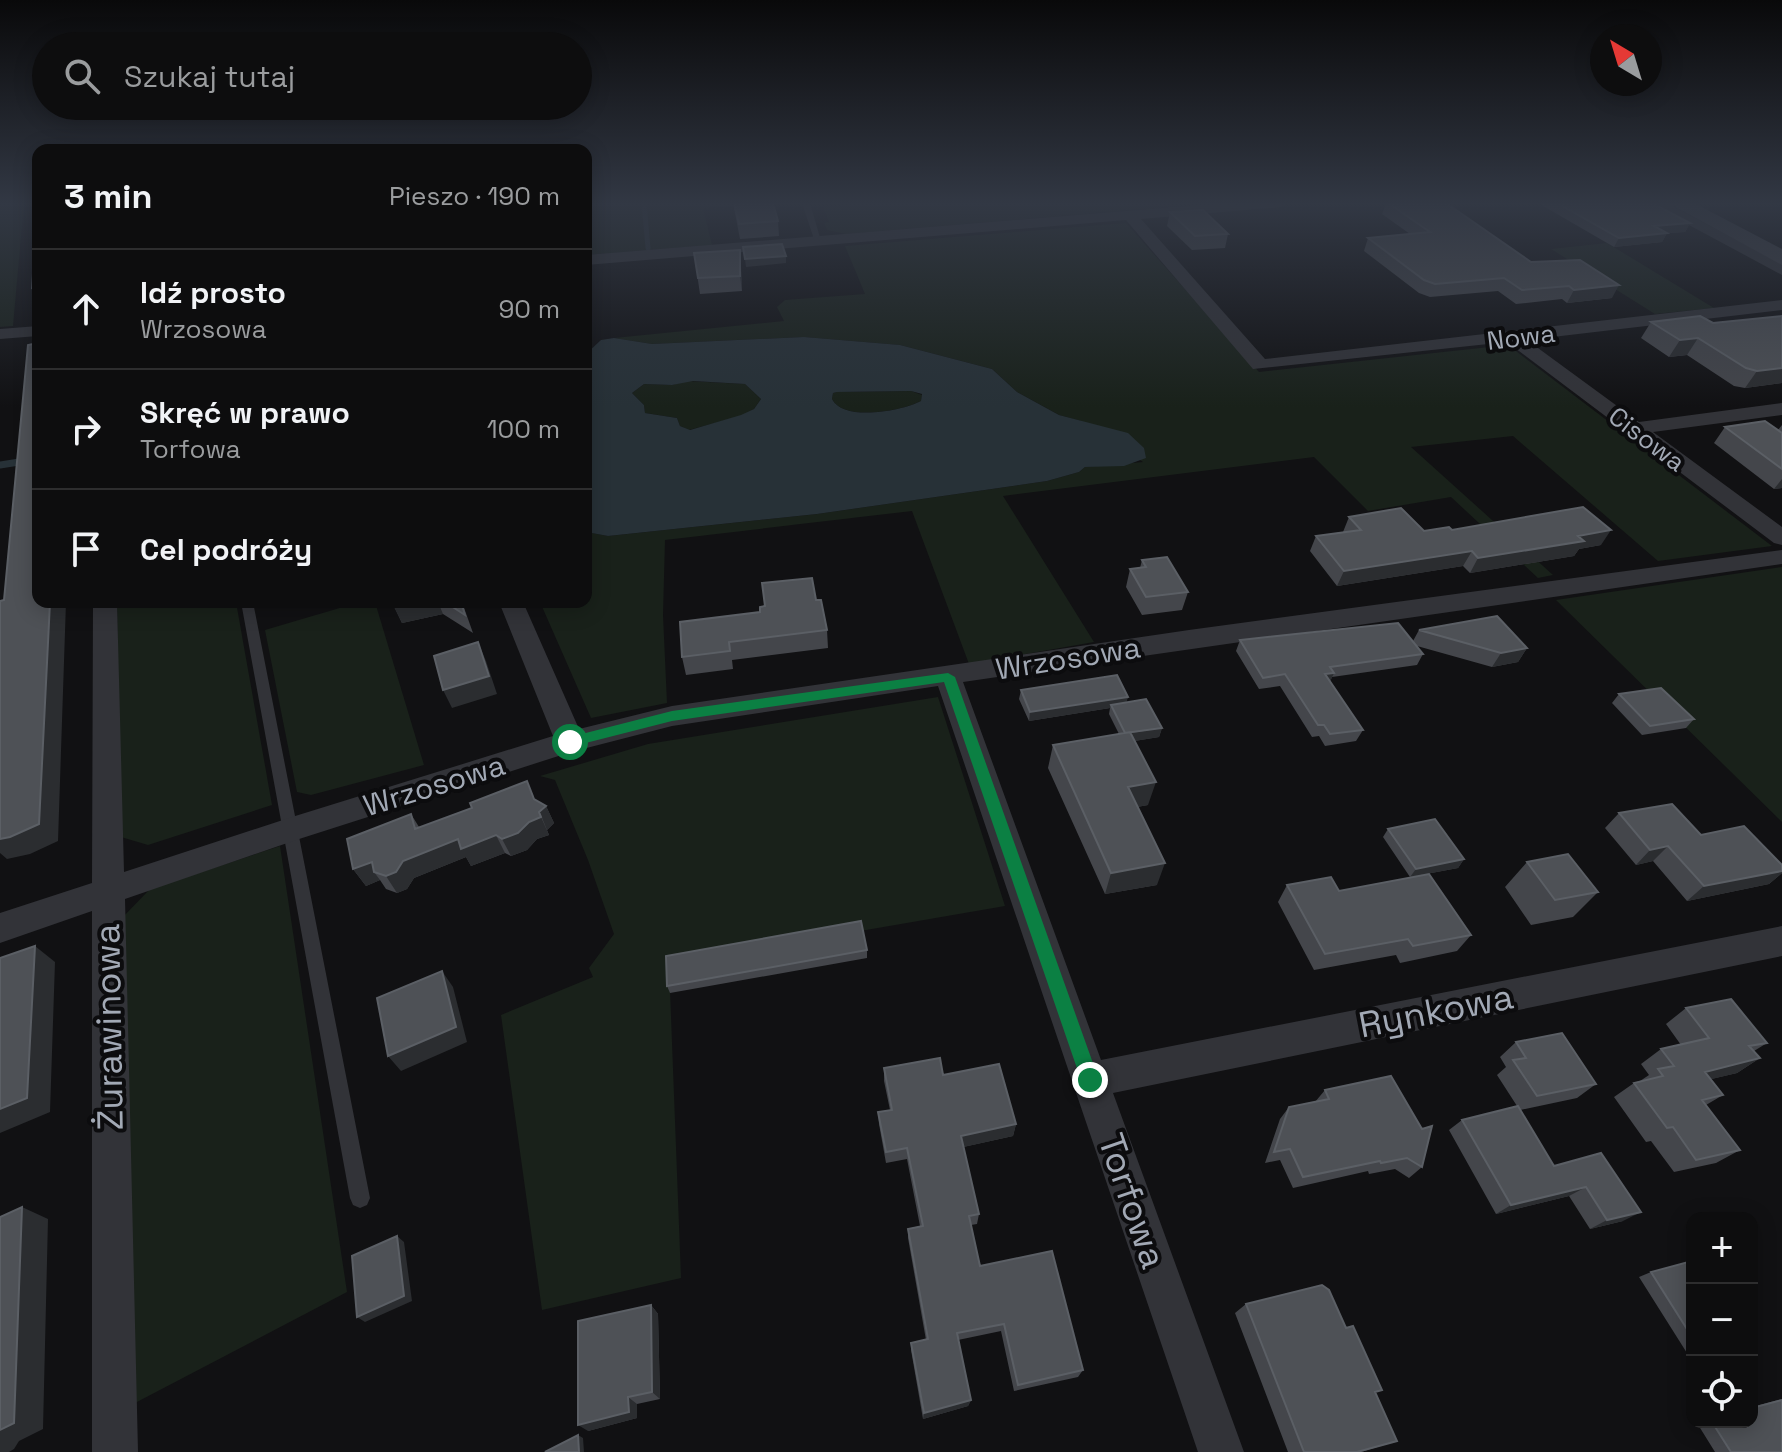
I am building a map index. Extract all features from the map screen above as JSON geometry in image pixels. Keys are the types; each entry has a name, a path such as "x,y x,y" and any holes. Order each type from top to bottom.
{"street":[{"name":"Nowa","path":"1178,271 1260,365 1782,305"},
{"path":"0,334 32,331"},
{"name":"Cisowa","path":"1513,338 1782,538"},
{"path":"1634,429 1782,409"},
{"name":"Wrzosowa","path":"0,928 292,829 570,742 672,716 1189,639 1782,557"},
{"name":"Żurawinowa","path":"105,608 115,1452"},
{"path":"514,608 570,742"},
{"name":"Torfowa","path":"948,677 1221,1452"},
{"name":"Rynkowa","path":"1090,1080 1782,941"}],"lane":[{"path":"248,608 360,1198"}],"shaded area":[{"path":"0,271 18,271 13,326 0,327"},
{"path":"855,271 1169,271 1259,372 1508,345 1772,546 1658,561 1513,436 1411,447 1553,575 1538,578 1451,497 1368,511 1314,457 1003,496 1094,642 969,664 912,511 665,540 663,615 667,703 591,718 543,608 592,608 592,533 608,536 817,514 1047,481 1079,472 1085,467 1143,462 1081,421 1059,415 1017,392 992,369 900,345 804,337 652,344 614,338 784,321 777,307 785,300 865,294"},
{"path":"1586,271 1653,271 1714,308 1655,314"},
{"path":"804,337 900,345 992,369 1017,392 1059,415 1128,433 1144,448 1146,458 1124,466 1085,467 1079,472 1047,481 817,514 608,536 592,533 592,348 601,340 614,338 652,344","holes":["693,381 745,384 761,399 754,409 690,430 680,426 677,418 645,413 644,405 632,393 644,384 672,385","911,391 922,394 921,401 874,412 848,410 832,399 833,393 837,392"]},
{"path":"687,381 745,384 761,399 754,409 741,416 689,430 680,426 677,418 645,413 644,405 632,393 644,384 672,385"},
{"path":"911,391 922,395 921,401 887,411 848,410 832,399 833,393 837,392"},
{"path":"1782,567 1782,822 1556,600"},
{"path":"117,608 237,608 272,805 148,845 121,837"},
{"path":"340,608 377,608 424,765 311,795 297,792 265,630"},
{"path":"938,697 1005,906 669,964 681,1278 542,1310 501,1015 593,977 589,968 614,934 555,780 540,776 648,744"},
{"path":"280,846 347,1292 135,1403 122,918 150,889"}],"building":[{"path":"697,271 740,271 740,276 698,278"},
{"path":"1412,271 1597,271 1619,285 1574,290 1569,286 1522,290 1504,278 1435,284"},
{"path":"1700,316 1713,323 1782,316 1782,368 1757,371 1746,368 1698,338 1680,340 1651,322"},
{"path":"32,344 32,608 50,608 39,824 0,839 0,601 4,600 28,345"},
{"path":"1765,421 1782,433 1782,469 1725,427"},
{"path":"1583,507 1611,530 1578,536 1584,541 1478,558 1472,551 1344,571 1316,536 1361,530 1349,517 1401,508 1424,531 1449,527 1452,530"},
{"path":"1167,557 1188,592 1146,597 1130,569 1146,567 1142,560"},
{"path":"812,578 816,600 821,600 827,630 729,642 730,651 682,657 680,622 760,612 760,607 765,606 762,583"},
{"path":"1497,616 1527,648 1501,653 1419,630"},
{"path":"1398,623 1423,654 1330,667 1334,673 1325,674 1363,730 1330,734 1324,725 1318,725 1285,674 1263,678 1240,640"},
{"path":"478,642 489,676 443,690 434,656"},
{"path":"1117,675 1128,697 1030,712 1021,690"},
{"path":"1661,688 1694,719 1650,726 1619,694"},
{"path":"1146,699 1162,728 1125,733 1111,705"},
{"path":"1130,732 1156,782 1128,787 1165,863 1111,873 1053,745"},
{"path":"527,781 534,799 546,806 539,812 541,817 529,822 518,833 502,839 496,835 461,849 458,839 403,861 396,872 386,876 374,872 372,862 353,869 347,839 411,814 415,829 472,808 470,803"},
{"path":"1672,804 1701,835 1744,826 1782,865 1782,871 1704,886 1668,846 1650,850 1619,813"},
{"path":"1435,819 1464,859 1416,869 1388,829"},
{"path":"1568,854 1598,892 1555,900 1527,862"},
{"path":"1429,874 1471,935 1413,946 1408,939 1325,954 1287,885 1331,877 1339,891"},
{"path":"861,921 867,950 667,986 666,956"},
{"path":"35,946 27,1098 0,1109 0,958"},
{"path":"442,971 456,1027 388,1056 377,998"},
{"path":"1731,999 1767,1043 1749,1046 1760,1058 1705,1072 1723,1095 1702,1100 1740,1150 1696,1160 1673,1127 1667,1128 1634,1083 1663,1076 1658,1069 1674,1066 1661,1049 1709,1038 1686,1008"},
{"path":"1562,1033 1596,1084 1537,1096 1513,1060 1526,1058 1516,1042"},
{"path":"940,1058 943,1075 999,1064 1016,1124 961,1136 979,1214 969,1216 980,1266 1052,1251 1083,1370 1018,1385 1004,1324 957,1333 971,1400 924,1413 911,1343 928,1339 908,1229 923,1226 907,1148 886,1152 878,1112 892,1110 884,1068"},
{"path":"1391,1076 1422,1129 1432,1126 1422,1167 1407,1158 1303,1177 1290,1149 1274,1152 1289,1107 1329,1099 1325,1090"},
{"path":"1518,1106 1554,1166 1601,1153 1641,1212 1607,1220 1586,1187 1511,1205 1462,1120"},
{"path":"22,1207 14,1423 0,1430 0,1217"},
{"path":"397,1236 404,1296 357,1317 352,1256"},
{"path":"1686,1263 1686,1327 1651,1272"},
{"path":"1322,1285 1329,1290 1346,1328 1353,1326 1382,1390 1375,1392 1397,1441 1357,1452 1304,1452 1246,1304"},
{"path":"651,1305 652,1392 628,1397 629,1412 578,1425 578,1321"},
{"path":"1782,1400 1782,1452 1731,1452 1716,1428 1758,1428 1758,1406"},
{"path":"578,1435 579,1452 545,1452"}],"waterway":[{"path":"0,465 32,460"}],"route":[{"path":"570,742 672,716 948,677 1090,1080"}]}
